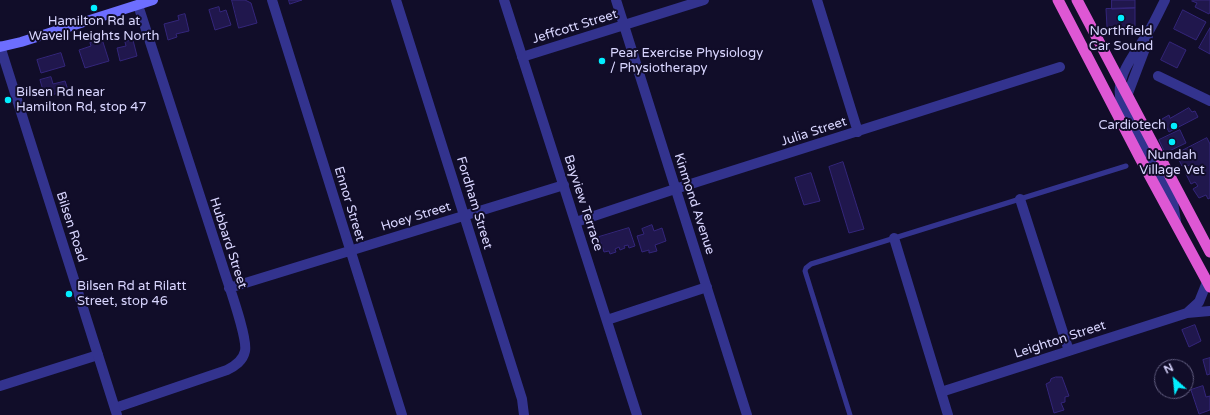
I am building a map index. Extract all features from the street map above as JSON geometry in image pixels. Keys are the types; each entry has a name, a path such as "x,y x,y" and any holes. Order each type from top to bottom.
{"highway":[{"path":"1058,0 1208,285"},
{"path":"1077,0 1210,252"}],"main road":[{"path":"0,47 21,42 153,0"}],"street":[{"name":"Ennor Street","path":"272,0 402,415"},
{"name":"Fordham Street","path":"396,0 522,399 524,415"},
{"name":"Bayview Terrace","path":"504,0 637,415"},
{"name":"Kinmond Avenue","path":"616,0 747,415"},
{"name":"Jeffcott Street","path":"522,57 704,0"},
{"path":"817,0 858,132"},
{"path":"1165,0 1150,31 1129,61 1121,83 1120,98 1122,105 1173,202 1176,224"},
{"name":"Hubbard Street","path":"116,412 219,374 233,367 243,357 245,345 230,288 138,5"},
{"path":"1127,96 1146,46 1150,31"},
{"name":"Bilsen Road","path":"0,47 116,412"},
{"name":"Julia Street","path":"576,222 675,189 1060,67"},
{"path":"1158,76 1210,101"},
{"name":"Hoey Street","path":"230,288 564,185"},
{"path":"1020,199 1069,351"},
{"path":"894,238 948,415"},
{"name":"Leighton Street","path":"1187,313 1199,302 1208,285"},
{"path":"607,320 707,287"},
{"name":"Leighton Street","path":"941,392 1187,313 1210,311"},
{"path":"0,386 98,355"}],"lane":[{"path":"850,415 805,270 811,264 1126,166"}],"building":[{"path":"232,0 245,0 251,3 257,23 239,28"},
{"path":"289,0 302,0 290,4"},
{"path":"1112,0 1135,0 1135,8 1112,9"},
{"path":"1210,0 1209,14 1195,7 1197,3 1192,1"},
{"path":"219,7 220,12 226,10 231,25 215,30 209,10"},
{"name":"Northfield Car Sound","path":"1135,8 1135,26 1107,27 1106,9"},
{"path":"1183,10 1206,22 1196,40 1174,29"},
{"path":"185,14 189,31 176,34 177,37 168,40 164,24 179,20 178,16"},
{"path":"1210,28 1210,54 1199,48"},
{"path":"102,39 109,61 85,68 79,50 91,46 90,43"},
{"path":"133,40 137,56 120,61 117,48 126,46 125,42"},
{"path":"1170,42 1186,50 1177,68 1161,60"},
{"path":"61,53 65,66 41,73 37,60"},
{"path":"51,77 53,84 65,81 68,90 45,97 40,80"},
{"name":"Cardiotech","path":"1189,108 1192,112 1195,111 1198,117 1169,132 1162,119 1169,115 1170,118"},
{"name":"Nundah Village Vet","path":"1180,130 1186,143 1165,153 1159,140"},
{"path":"1207,138 1210,144 1210,198 1208,199 1206,195 1199,198 1193,189 1198,186 1195,182 1191,184 1186,174 1190,172 1188,168 1191,167 1190,165 1185,167 1184,165 1182,166 1176,154"},
{"path":"843,162 864,229 849,233 829,167"},
{"path":"811,173 820,201 804,205 795,178"},
{"path":"652,225 654,231 662,228 666,241 655,245 657,251 649,253 649,250 642,252 637,236 644,234 642,229"},
{"path":"629,228 635,246 629,248 628,245 624,246 625,248 620,250 619,247 615,249 616,252 610,254 609,251 604,252 599,237"},
{"path":"1195,325 1201,341 1189,347 1182,330"},
{"path":"1210,358 1210,374 1207,375 1203,360"},
{"path":"1062,377 1069,396 1065,397 1065,402 1061,403 1064,410 1054,413 1046,384 1050,382 1051,379"},
{"path":"1203,386 1206,397 1210,396 1210,410 1199,414 1194,399 1194,389"}],"place":[{"name":"Hamilton Rd at Wavell Heights North","path":"94,8"},
{"name":"Northfield Car Sound","path":"1121,18"},
{"name":"Pear Exercise Physiology / Physiotherapy","path":"602,61"},
{"name":"Bilsen Rd near Hamilton Rd, stop 47","path":"8,100"},
{"name":"Cardiotech","path":"1174,126"},
{"name":"Nundah Village Vet","path":"1172,142"},
{"name":"Bilsen Rd at Rilatt Street, stop 46","path":"69,294"}]}
